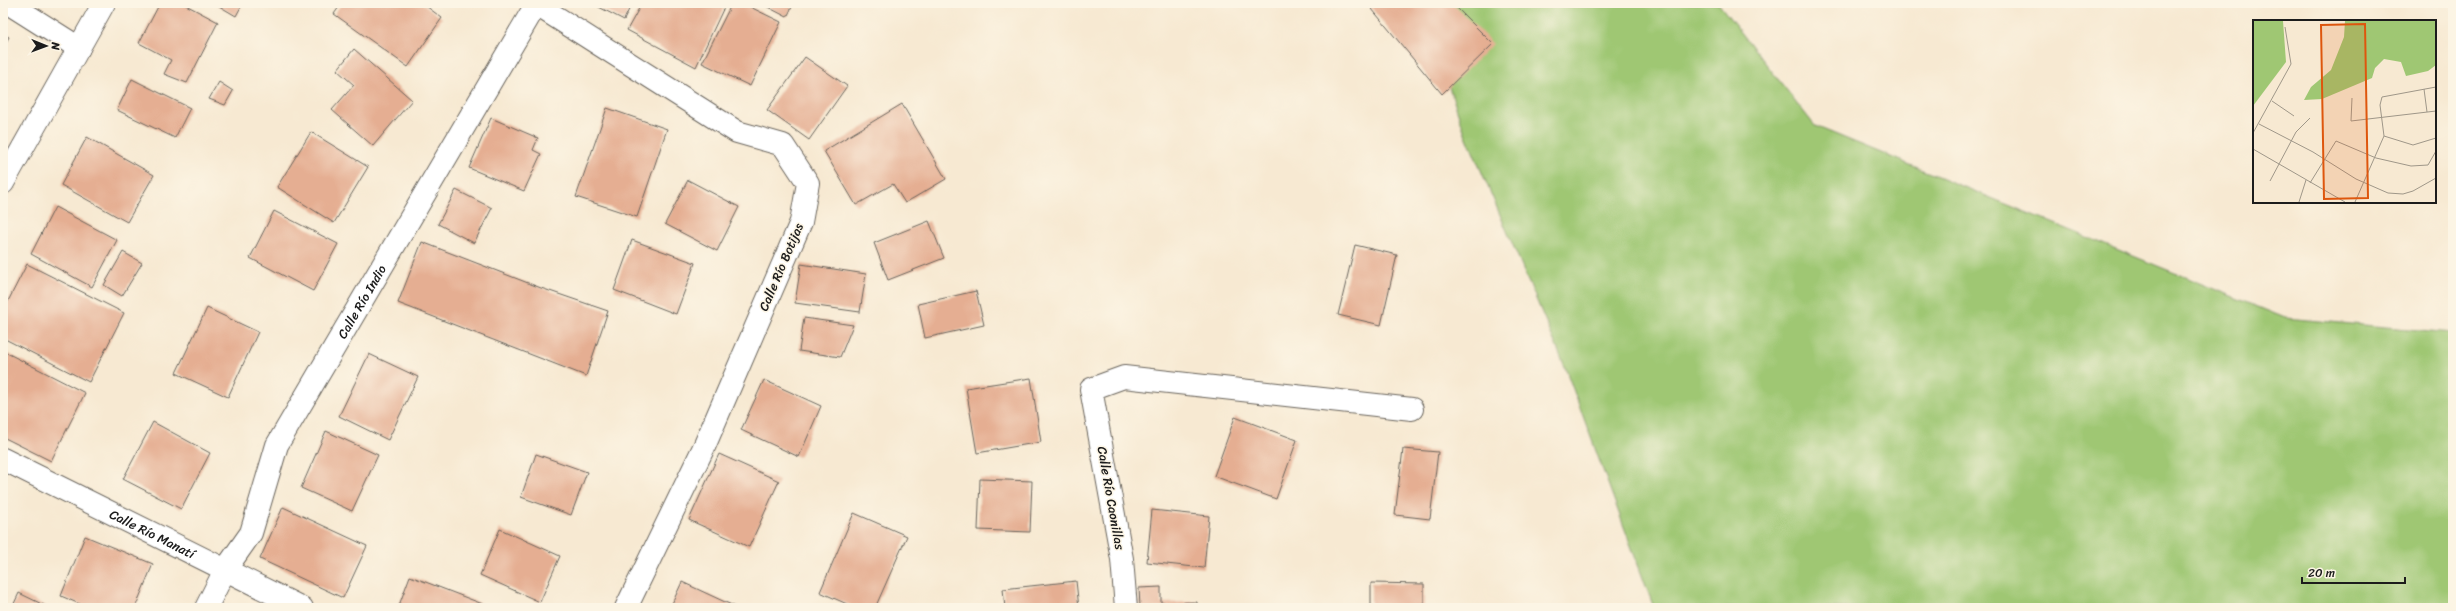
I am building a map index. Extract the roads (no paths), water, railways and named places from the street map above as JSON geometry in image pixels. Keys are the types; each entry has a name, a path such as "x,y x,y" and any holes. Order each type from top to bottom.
{"street":[{"path":"8,3 79,48"},
{"path":"3,183 104,3"},
{"name":"Calle Río Indio","path":"206,608 225,570 251,533 277,445 536,3"},
{"name":"Calle Río Botijas","path":"536,3 737,132 783,145 808,183 801,222 704,447 626,608"},
{"name":"Calle Río Caonillas","path":"1126,608 1122,559 1091,389 1124,377 1412,409"},
{"name":"Calle Río Manatí","path":"3,459 302,608"}]}
